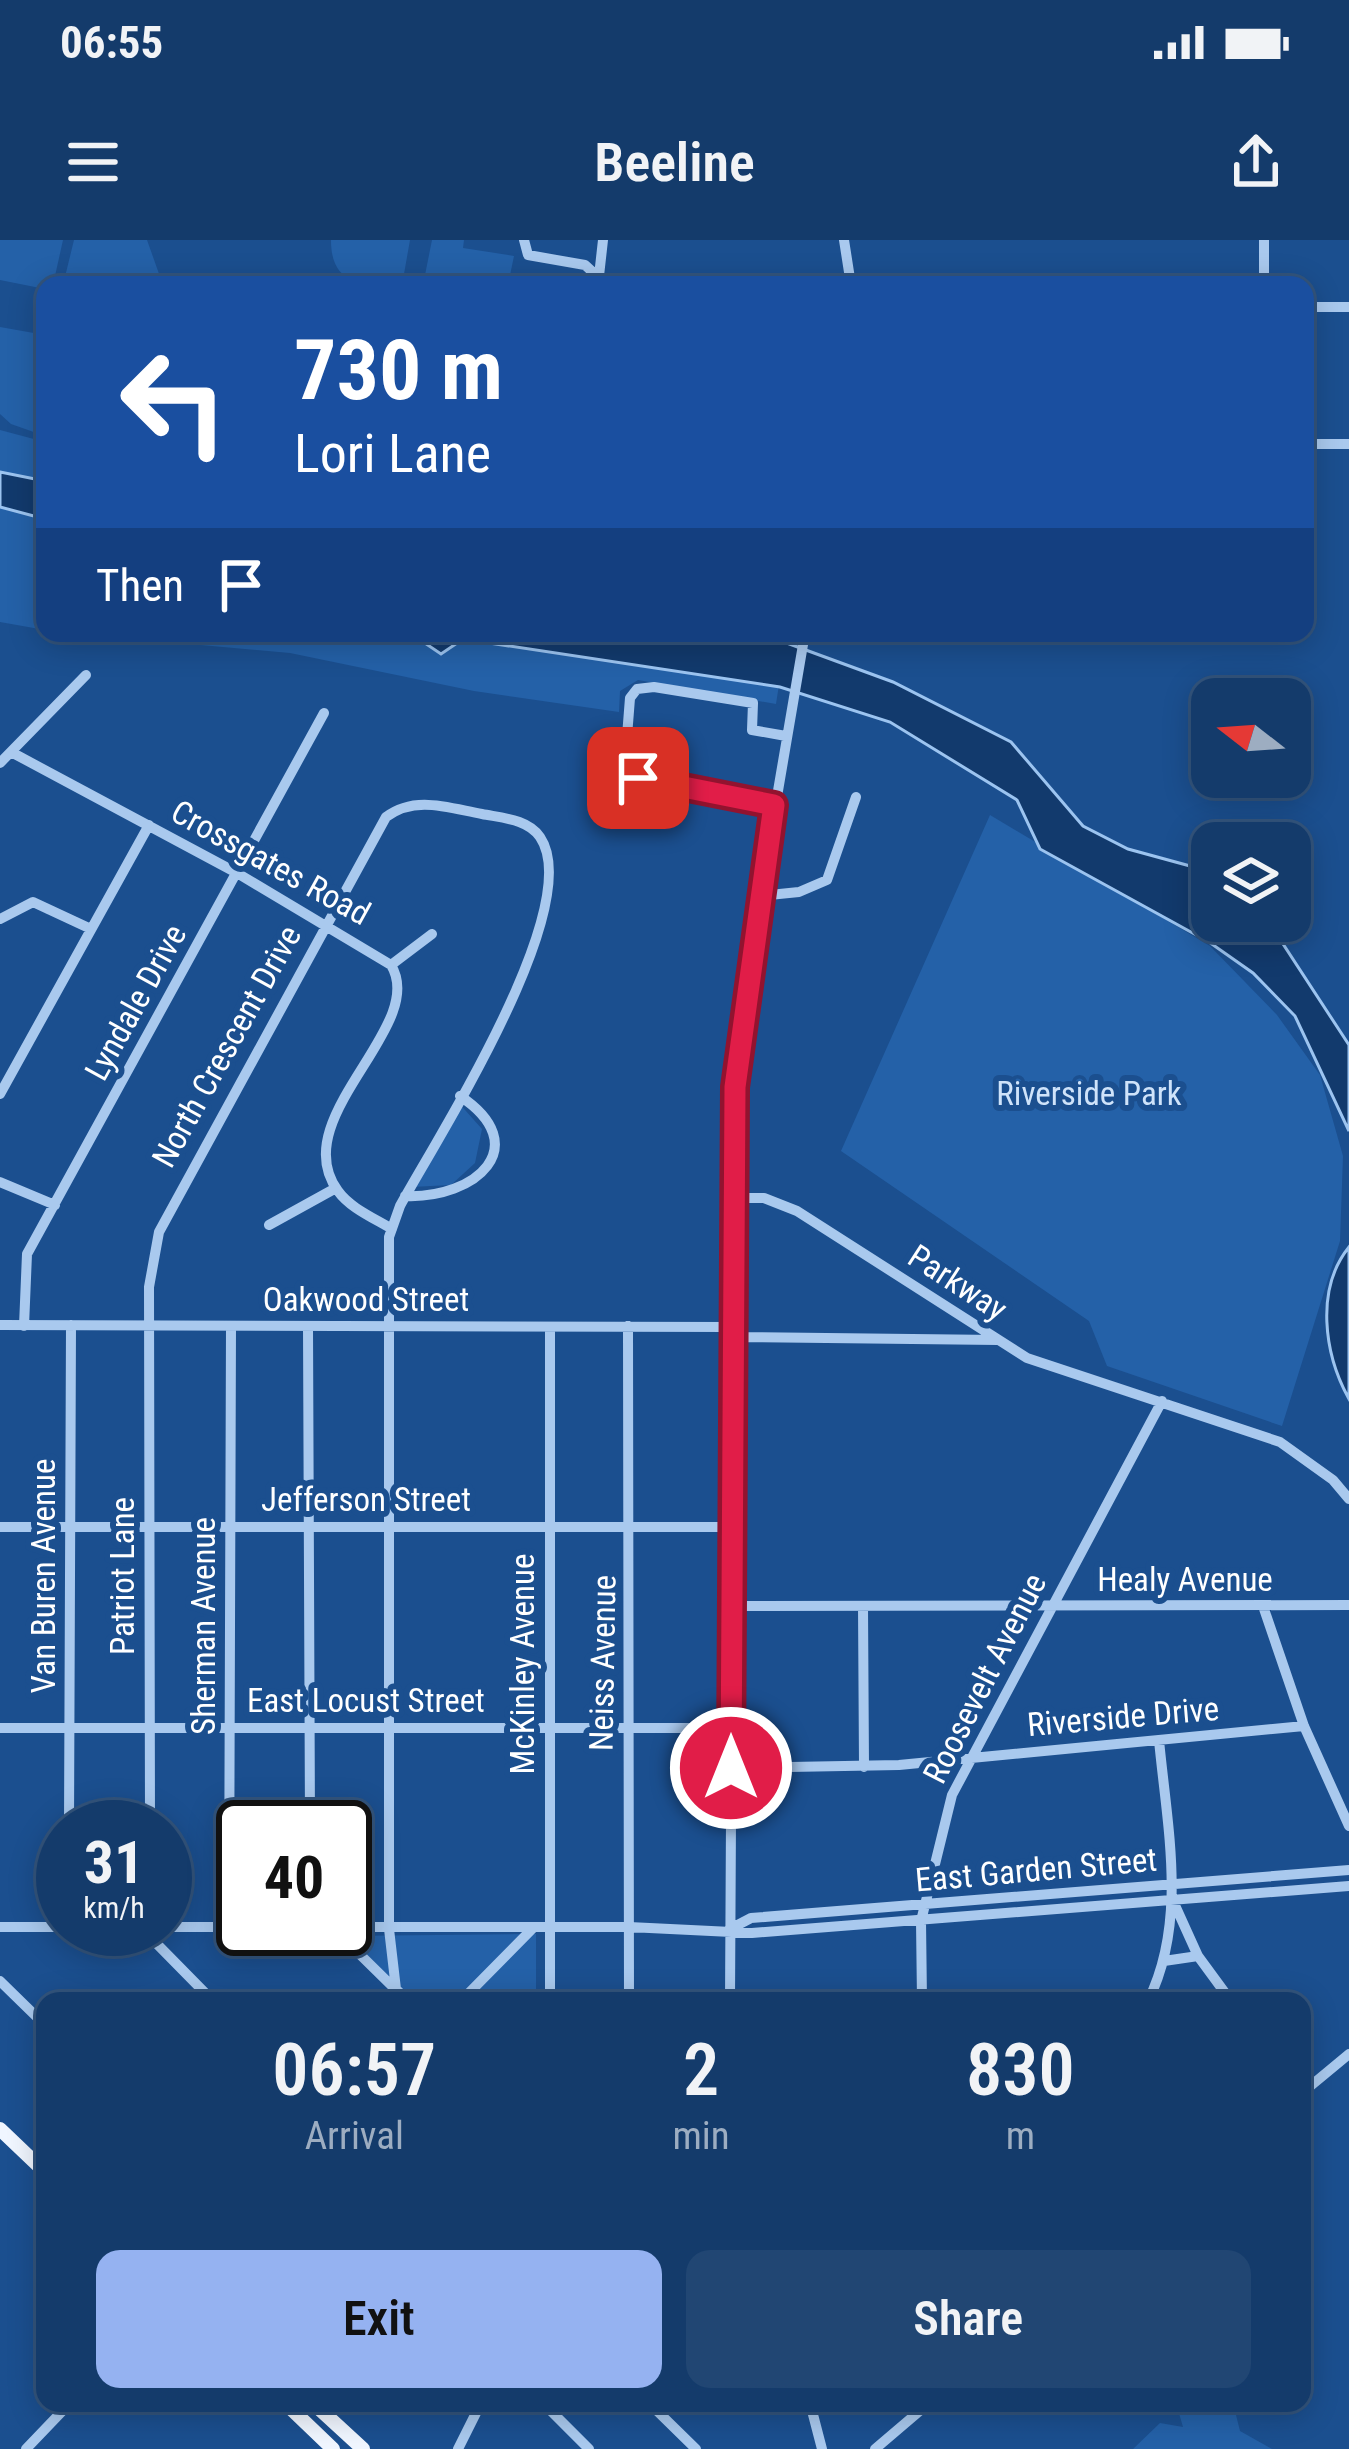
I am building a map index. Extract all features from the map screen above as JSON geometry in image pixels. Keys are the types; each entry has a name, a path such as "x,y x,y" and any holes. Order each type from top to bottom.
{"main road":[{"path":"0,2129 36,2163"},
{"path":"295,2412 333,2449"},
{"path":"324,2412 363,2449"}],"street":[{"path":"524,240 528,255 585,265 594,276"},
{"path":"598,276 603,240"},
{"path":"850,276 844,242 860,240"},
{"path":"1264,240 1264,276"},
{"path":"1314,308 1349,308"},
{"path":"1314,444 1349,444"},
{"path":"730,1992 735,1087 760,896 803,642"},
{"path":"0,763 86,675"},
{"path":"774,805 657,784 632,773 626,762 631,698 637,689 655,687 753,704 752,730 786,736"},
{"name":"Lyndale Drive","path":"24,1325 27,1254 324,713"},
{"name":"Crossgates Road","path":"11,752 325,922 391,965 399,989 396,1004 327,1140 335,1188"},
{"path":"760,896 799,892 827,880 856,797"},
{"name":"North Crescent Drive","path":"150,1325 149,1287 159,1232 373,834 404,805 515,820 535,831 547,860 534,951 519,990 460,1096"},
{"path":"0,1094 148,825"},
{"path":"0,919 33,902 91,929"},
{"path":"391,965 432,934"},
{"path":"395,1989 389,1929 392,1229 405,1196 460,1096 492,1128 494,1141 482,1173 449,1195 405,1196"},
{"path":"0,1182 55,1205"},
{"path":"269,1225 335,1188 392,1229"},
{"name":"Parkway","path":"732,1198 764,1198 797,1210 998,1340 1050,1367 1280,1442 1333,1480 1349,1499"},
{"name":"Oakwood Street","path":"0,1325 628,1326 998,1340"},
{"name":"Van Buren Avenue","path":"69,1800 71,1325"},
{"name":"Patriot Lane","path":"150,1325 150,1800"},
{"name":"Sherman Avenue","path":"230,1800 231,1326"},
{"path":"308,1326 310,1800"},
{"name":"Neiss Avenue","path":"628,1326 629,1992"},
{"name":"McKinley Avenue","path":"550,1327 550,1992"},
{"name":"Roosevelt Avenue","path":"922,1992 924,1905 941,1830 968,1757 1162,1401"},
{"name":"Jefferson Street","path":"0,1527 732,1527"},
{"name":"Healy Avenue","path":"732,1606 1349,1605"},
{"path":"863,1606 864,1768"},
{"path":"1263,1606 1304,1726 1349,1826"},
{"name":"Riverside Drive","path":"731,1768 864,1768 1304,1726"},
{"name":"East Locust Street","path":"0,1727 731,1729"},
{"path":"1152,1992 1164,1961 1173,1900 1159,1740"},
{"name":"East Garden Street","path":"730,1929 752,1918 1349,1870"},
{"name":"East Garden Street","path":"372,1928 629,1927 730,1929 752,1934 1349,1886"},
{"path":"1173,1900 1198,1956 1224,1992"},
{"path":"0,1927 36,1927"},
{"path":"470,1992 534,1927"},
{"path":"169,1956 204,1992"},
{"path":"361,1956 398,1992"},
{"path":"1164,1961 1198,1956"},
{"path":"0,1981 36,2016"},
{"path":"1311,2084 1349,2054"},
{"path":"26,2449 61,2412"},
{"path":"458,2449 476,2412"},
{"path":"552,2412 589,2449"},
{"path":"658,2412 696,2449"},
{"path":"812,2412 822,2449"},
{"path":"875,2449 918,2412"}],"green space":[{"path":"0,240 63,240 55,276 36,276 36,287 0,280"},
{"path":"74,240 147,240 160,276 65,276"},
{"path":"331,240 410,240 401,276 346,276 332,254"},
{"path":"432,240 464,240 463,248 514,256 510,276 425,276"},
{"path":"0,327 36,333 36,433 11,424 0,414"},
{"path":"0,430 36,440 36,628 0,622"},
{"path":"168,642 786,642 776,704 638,680 620,691 619,712 474,691 290,653"},
{"name":"Riverside Park","path":"990,815 1191,935 1191,942 1210,946 1277,1015 1320,1075 1343,1156 1340,1241 1282,1426 1107,1366 1089,1321 841,1151"},
{"path":"457,1101 482,1129 475,1163 451,1185 411,1187"},
{"path":"536,1934 536,1992 400,1992 362,1956 372,1956 372,1936"},
{"path":"1179,2412 1235,2412 1240,2431 1272,2449 1133,2449 1160,2423 1183,2427"}],"shaded area":[{"path":"0,472 36,479 36,517 0,507"},
{"path":"423,642 459,642 441,654"},
{"path":"483,642 784,642 893,682 1011,742 1083,826 1128,849 1191,866 1191,932 1040,849 1017,800 890,722 780,687"},
{"path":"1209,942 1282,942 1349,1045 1349,1131 1295,1016 1253,973"},
{"path":"1349,1247 1349,1399 1329,1342 1327,1302 1338,1264"}],"route":[{"path":"638,778 774,805 735,1087 731,1768"}]}
